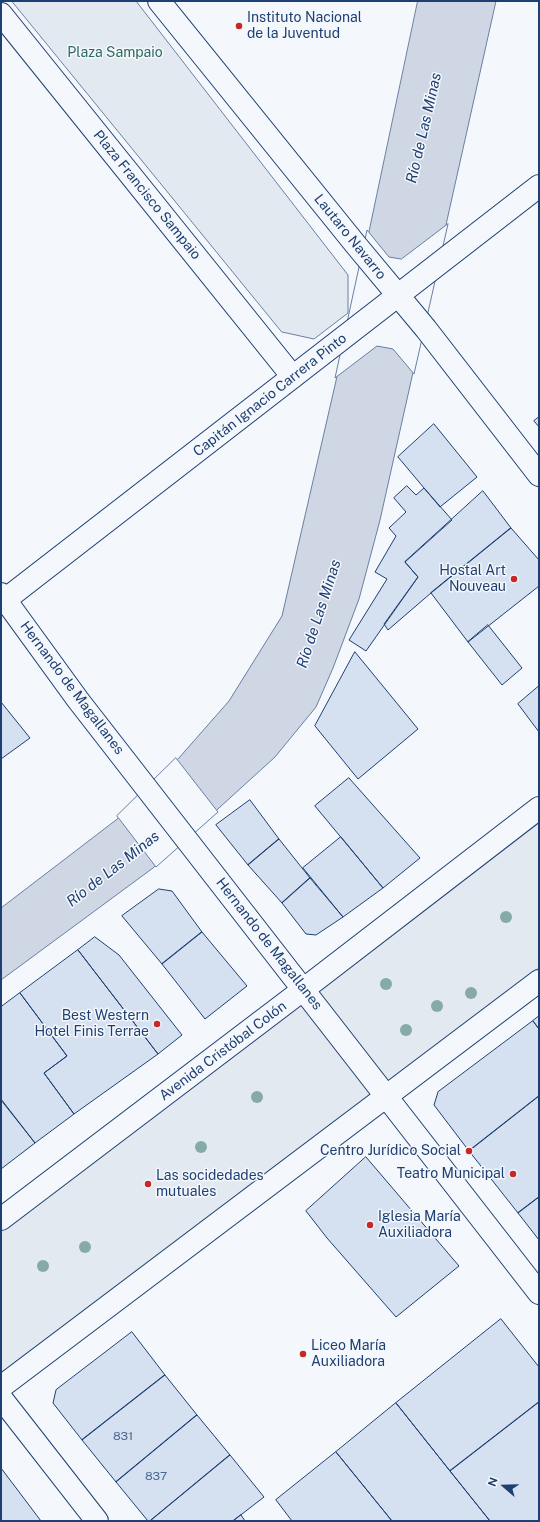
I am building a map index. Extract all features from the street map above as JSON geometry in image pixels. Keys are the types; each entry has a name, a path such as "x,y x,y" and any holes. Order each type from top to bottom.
{"main road":[{"name":"Lautaro Navarro","path":"159,1 356,245 426,329 539,475"},
{"name":"Plaza Francisco Sampaio","path":"1,14 293,377"},
{"name":"Capitán Ignacio Carrera Pinto","path":"2,599 338,343 539,186"},
{"name":"Hernando de Magallanes","path":"2,599 78,700 539,1293"},
{"name":"Avenida Cristóbal Colón","path":"1,1218 304,989 539,808"},
{"path":"1,1387 539,981"},
{"path":"1,1398 97,1521"}],"green space":[{"name":"Plaza Sampaio","path":"12,1 136,1 348,275 348,313 314,339 282,332"},
{"path":"539,822 539,968 1,1377 1,1231"}],"water":[{"name":"Río de Las Minas","path":"418,1 496,1 380,520 359,599 333,668 316,707 275,757 153,868 1,980 1,908 116,820 178,759 229,701 282,616 355,298"}],"pier":[{"path":"448,224 414,374 393,349 377,346 335,378 367,230 389,257 401,259"},
{"path":"176,758 218,812 156,867 117,816"}],"building":[{"path":"539,417 539,427 534,421"},
{"path":"434,424 477,477 440,507 398,457"},
{"path":"407,486 416,495 424,488 452,520 405,562 418,577 366,651 349,640 387,579 375,572 396,536 389,528 406,512 394,498"},
{"path":"483,491 511,528 388,630 384,624 418,577 405,562"},
{"path":"511,528 539,560 539,586 468,642 431,593"},
{"path":"488,625 522,668 502,685 468,642"},
{"path":"355,652 418,729 358,779 315,726"},
{"path":"539,686 539,732 518,704"},
{"path":"1,702 30,738 1,759"},
{"path":"349,778 420,858 383,888 315,806"},
{"path":"250,800 279,839 248,865 216,825"},
{"path":"341,837 383,888 343,917 303,868"},
{"path":"279,839 310,878 282,903 248,865"},
{"path":"310,878 343,917 316,935 306,934 282,903"},
{"path":"159,889 172,891 202,932 162,964 122,916"},
{"path":"202,932 247,986 205,1019 162,964"},
{"path":"95,937 119,955 182,1035 158,1054 78,950"},
{"path":"78,950 158,1054 74,1114 44,1073 67,1056 20,993"},
{"path":"20,993 67,1056 44,1073 74,1114 35,1143 1,1099 1,1007"},
{"path":"539,1016 539,1029 533,1021"},
{"path":"533,1021 539,1029 539,1096 469,1151 434,1105 438,1092"},
{"name":"Teatro Municipal","path":"539,1096 539,1197 518,1213 469,1151"},
{"path":"1,1100 35,1143 1,1169"},
{"name":"Iglesia María Auxiliadora","path":"366,1157 459,1266 396,1317 327,1238 306,1211"},
{"path":"539,1197 539,1240 518,1213"},
{"path":"501,1319 539,1367 539,1402 450,1471 396,1403"},
{"path":"132,1332 165,1375 82,1440 53,1403 56,1390"},
{"path":"165,1375 197,1415 116,1482 82,1440"},
{"path":"539,1402 539,1521 490,1521 450,1471"},
{"path":"396,1403 490,1521 392,1521 336,1452"},
{"path":"197,1415 230,1455 150,1521 148,1521 116,1482"},
{"path":"336,1452 392,1521 292,1521 276,1500"},
{"path":"230,1455 264,1497 233,1521 150,1521"},
{"path":"1,1468 41,1521 1,1521"},
{"path":"241,1515 245,1521 233,1521"}],"place":[{"name":"Instituto Nacional de la Juventud","path":"239,26"},
{"name":"Hostal Art Nouveau","path":"514,579"},
{"name":"Best Western Hotel Finis Terrae","path":"157,1024"},
{"name":"Centro Jurídico Social","path":"469,1151"},
{"name":"Teatro Municipal","path":"513,1174"},
{"name":"Las socidedades mutuales","path":"148,1184"},
{"name":"Iglesia María Auxiliadora","path":"370,1225"},
{"name":"Liceo María Auxiliadora","path":"303,1354"}]}
